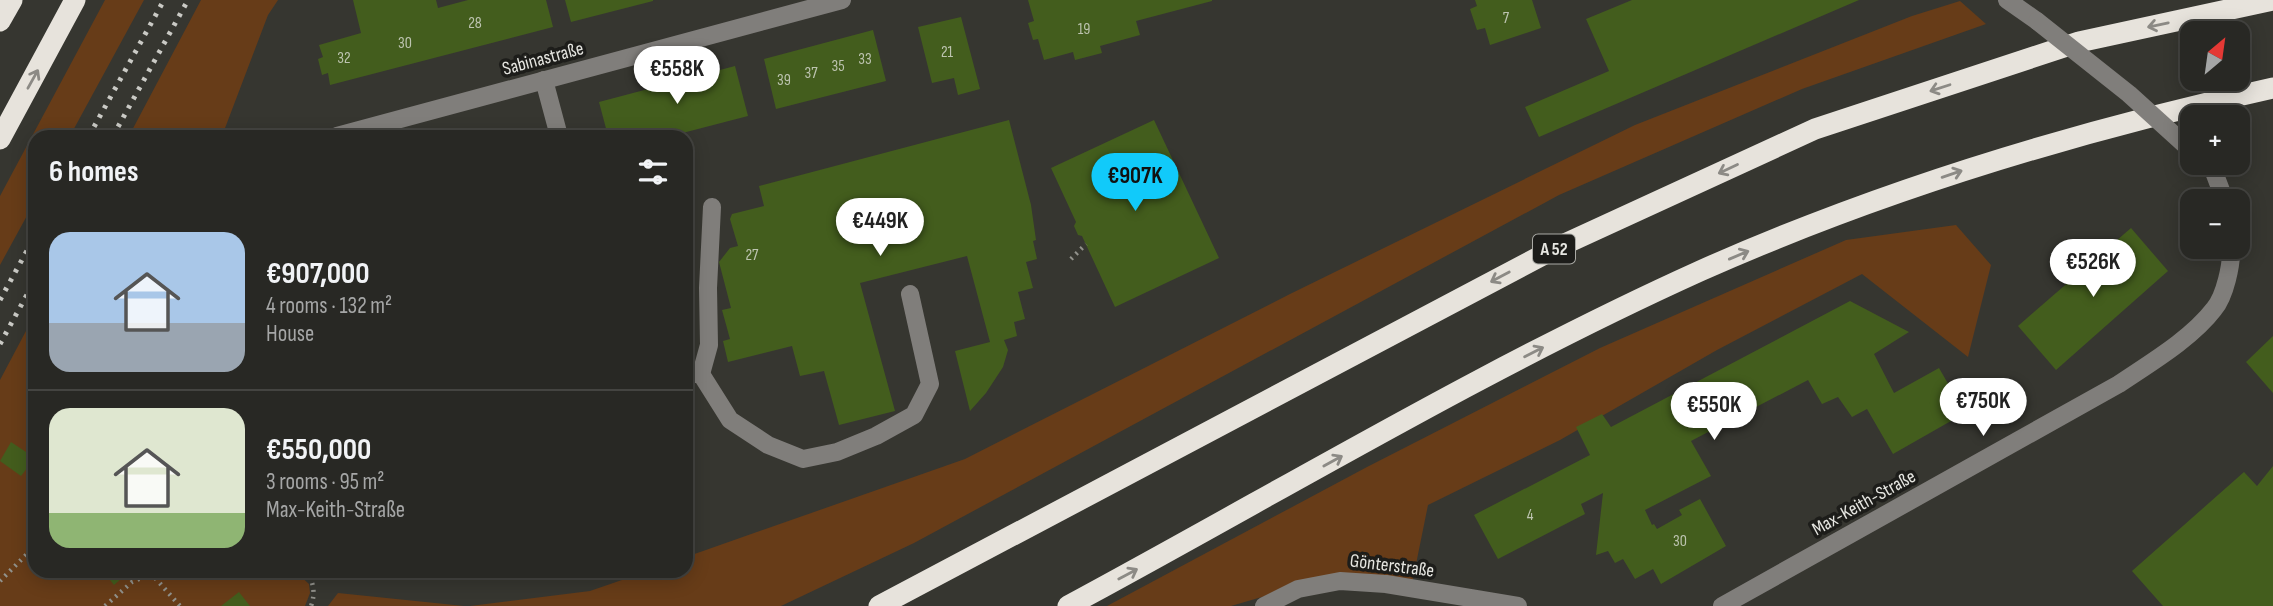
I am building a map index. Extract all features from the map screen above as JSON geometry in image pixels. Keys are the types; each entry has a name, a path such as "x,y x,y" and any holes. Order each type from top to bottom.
{"highway":[{"path":"0,21 12,0"},
{"path":"0,139 75,0"},
{"name":"A 52","path":"879,606 1556,248 1815,129 2080,42 2273,0"},
{"path":"1068,606 1511,364 1700,271 1882,199 2002,158 2202,104 2273,88"}],"street":[{"name":"Sabinastraße","path":"359,130 842,0"},
{"path":"2007,0 2129,94 2180,140"},
{"path":"544,80 557,130"},
{"path":"712,207 708,288 709,345 694,374 730,420 768,445 803,459 837,452 876,436 914,415 930,384 910,294"},
{"name":"Max-Keith-Straße","path":"1722,606 2119,384 2170,348 2216,308 2232,259"},
{"name":"Gönterstraße","path":"1264,606 1298,589 1340,581 1386,584 1518,606"}],"path":[{"path":"1071,259 1086,244"},
{"path":"0,581 28,553"},
{"path":"105,606 132,582 141,578"},
{"path":"156,578 180,606"},
{"path":"311,578 314,593 311,606"}],"shaded area":[{"path":"105,0 144,0 73,130 35,130"},
{"path":"201,0 278,0 268,15 224,130 132,130"},
{"path":"1960,1 1986,24 1802,89 1559,195 914,543 781,606 470,606 590,591 628,578 693,578 693,555 965,459 1290,294 1635,125 1912,16"},
{"path":"28,144 28,214 0,265 0,196"},
{"path":"1956,225 1991,265 1968,357 1862,274 1717,350 1560,440 1428,505 1412,584 1296,587 1231,606 1107,606 1367,467 1600,348 1846,240"},
{"path":"28,327 28,578 303,578 309,584 310,593 305,606 0,606 0,380"},
{"path":"338,593 464,606 328,606"}],"building":[{"path":"353,0 436,0 438,8 468,0 546,0 553,27 330,85 328,73 322,75 318,59 323,57 319,45 361,33"},
{"path":"565,0 653,0 653,1 571,22"},
{"path":"1028,0 1212,1 1136,21 1140,35 1100,46 1102,53 1075,60 1073,52 1044,60 1038,39 1033,40 1028,23 1034,21"},
{"path":"1475,0 1532,0 1541,28 1490,45 1485,28 1477,30 1470,9 1477,6"},
{"path":"1632,0 1859,0 1539,137 1525,107 1609,71 1586,19"},
{"path":"961,17 980,89 958,95 954,78 932,83 918,27"},
{"path":"873,30 886,81 776,109 764,59"},
{"path":"735,66 748,116 693,130 606,130 599,102"},
{"path":"1009,120 1031,205 1037,259 1026,262 1033,288 1018,292 1025,319 1014,322 1017,336 1004,340 1008,350 1003,367 970,411 955,351 990,342 967,256 860,283 895,411 839,425 824,371 800,376 792,346 728,362 723,341 730,339 722,310 731,308 719,262 730,248 738,246 730,219 732,214 764,206 759,186"},
{"path":"1154,120 1219,258 1115,307 1082,236 1078,235 1074,226 1076,222 1051,168"},
{"path":"2131,228 2168,271 2056,370 2018,326"},
{"path":"1850,301 1909,332 1874,354 1894,393 1939,368 1965,413 1893,454 1867,409 1852,417 1838,397 1822,404 1808,380 1691,441 1711,476 1645,510 1657,529 1682,515 1679,510 1700,499 1726,546 1661,584 1653,569 1635,579 1623,559 1615,563 1608,551 1596,555 1603,493 1581,504 1585,514 1498,559 1474,515 1590,455 1576,427 1602,414 1611,427"},
{"path":"2273,336 2273,393 2246,362"},
{"path":"11,442 28,453 28,467 21,476 0,461"},
{"path":"2273,466 2273,606 2163,606 2132,571 2244,472 2257,486"},
{"path":"108,578 122,578 114,585"},
{"path":"239,592 250,606 221,606"}],"railway":[{"path":"92,130 164,0"},
{"path":"116,130 188,0"},
{"path":"0,300 28,249"},
{"path":"0,344 28,293"}]}
